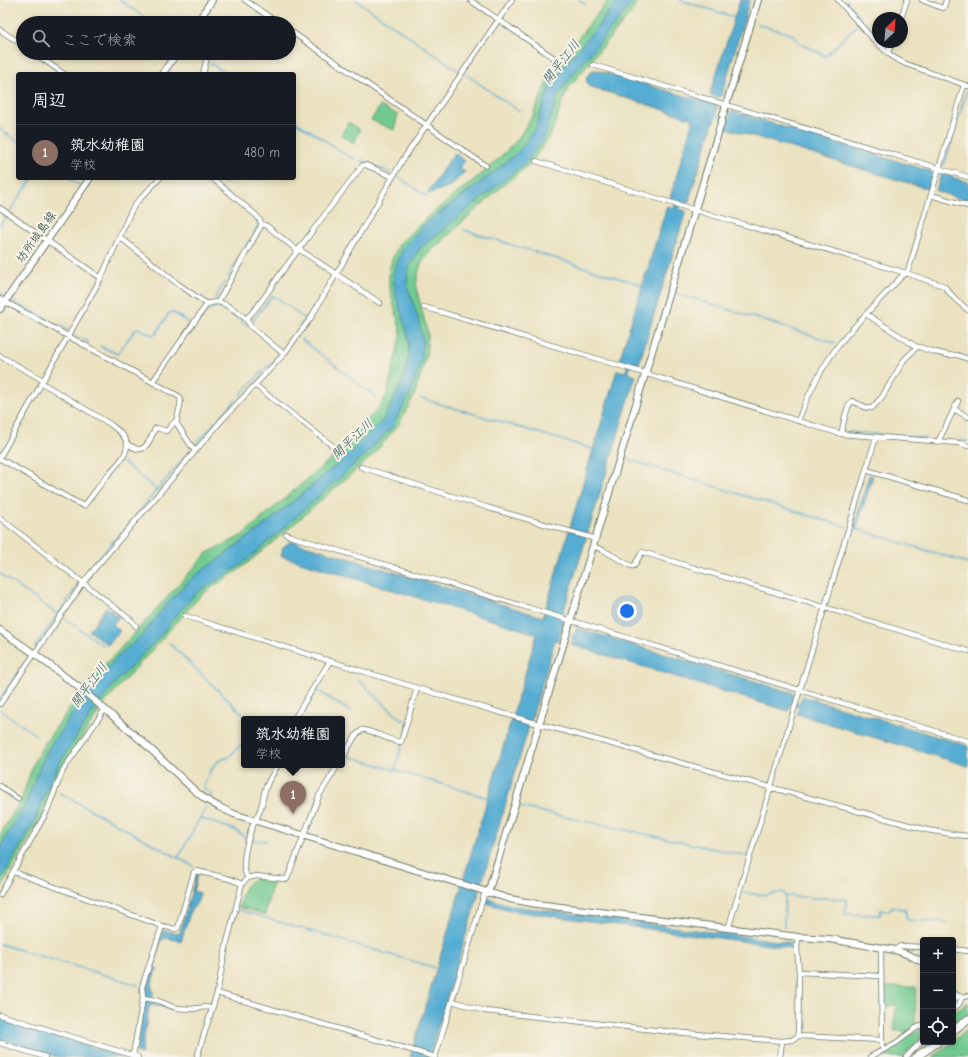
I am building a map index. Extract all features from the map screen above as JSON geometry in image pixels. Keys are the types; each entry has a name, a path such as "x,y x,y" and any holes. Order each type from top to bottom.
{"main road":[{"path":"956,1029 968,1019"},
{"path":"916,1057 934,1045"}],"street":[{"path":"203,16 212,0"},
{"path":"244,0 268,16"},
{"path":"470,0 557,60"},
{"path":"0,704 96,567 221,421 284,354 310,319 402,160 512,0"},
{"path":"217,993 434,1057 484,895 488,893 758,0"},
{"path":"798,421 804,404 826,364 841,343 909,268 966,85 906,64 896,59 888,53 838,0"},
{"path":"903,12 907,0"},
{"path":"922,0 942,8 944,7 946,0"},
{"path":"0,30 16,40"},
{"path":"296,35 486,166"},
{"path":"888,53 890,48"},
{"path":"44,60 61,72"},
{"path":"163,72 172,60"},
{"path":"203,72 206,60"},
{"path":"593,64 968,177"},
{"path":"536,161 906,273 944,286 955,299 968,310"},
{"path":"246,319 263,299 363,164 393,177"},
{"name":"坊所城島線","path":"0,309 3,300 47,241 89,180"},
{"path":"0,356 42,382 110,424 118,429 125,437 127,444 126,450 121,460 84,506 69,499 0,458 42,382 68,335 101,278 127,218 136,203 158,180"},
{"path":"214,180 257,216 262,224 267,226 299,250 380,302"},
{"path":"931,194 968,206"},
{"path":"0,208 101,278"},
{"path":"218,302 262,224"},
{"path":"120,237 178,284 207,304"},
{"path":"3,300 153,381 182,399 176,420 168,430 155,429 146,447 142,449 138,449 127,444"},
{"path":"153,381 207,304 218,302 234,310 246,319 251,327 284,354"},
{"path":"424,307 841,434 959,443 968,446"},
{"path":"866,314 917,347 948,355 967,357"},
{"path":"841,434 850,402 852,401 868,408 872,408 882,397 904,360 917,347"},
{"path":"255,385 338,450"},
{"path":"938,442 958,401"},
{"path":"954,410 968,416"},
{"path":"176,420 177,424 195,451"},
{"path":"728,929 876,437"},
{"path":"361,468 489,508 596,539"},
{"path":"866,470 968,500"},
{"path":"0,518 84,583 136,626"},
{"path":"286,534 968,741"},
{"path":"593,546 631,566 634,566 642,552 968,651"},
{"path":"185,616 539,724 927,830 968,836"},
{"path":"0,630 83,690 205,799 234,814 510,899 537,904 798,938 829,939 895,950 920,960"},
{"path":"296,716 330,661"},
{"path":"345,754 362,730 401,742 417,688"},
{"path":"0,895 46,813 63,770 104,708"},
{"path":"248,878 244,869 246,845 263,801 266,786 276,768"},
{"path":"198,1057 217,993 227,942 242,884 248,878 256,876 287,879 319,796 336,768"},
{"path":"0,786 18,799"},
{"path":"14,872 162,926 175,929 177,929 193,873 195,871 242,884"},
{"path":"0,1015 136,1056 144,998 142,987 162,926"},
{"path":"798,938 798,1036"},
{"path":"895,950 900,946 920,947"},
{"path":"881,948 880,976 882,1050"},
{"path":"956,949 968,951"},
{"path":"799,972 880,976"},
{"path":"954,1009 959,1004 957,996 968,996"},
{"path":"144,998 176,1008 212,1008"},
{"path":"452,1001 485,1010 673,1032 782,1041 792,1040 798,1036 881,1040"},
{"path":"870,1057 896,1043 920,1026"},
{"path":"780,1057 782,1041"},
{"path":"0,1043 30,1055 46,1057"},
{"path":"906,1057 920,1043"}],"green space":[{"path":"608,0 618,0 549,88 535,129 519,151 498,169 424,225 395,292 408,336 409,356 402,383 383,420 347,456 261,528 195,576 167,603 141,637 120,654 95,682 50,746 41,764 25,805 0,849 0,835 21,800 34,762 44,744 95,674 118,651 207,553 241,536 340,451 380,406 387,394 401,333 389,286 389,271 392,259 400,243 425,219 491,166 517,140 533,115 549,76"},
{"path":"633,0 639,0 631,13 570,86 551,134 532,162 500,188 430,252 422,262 416,287 428,334 426,357 415,394 399,424 372,456 285,532 243,567 202,594 107,700 61,769 42,816 0,890 0,881 35,821 48,786 60,762 92,713 116,682 161,635 196,593 241,564 285,527 369,451 392,427 410,394 421,362 423,341 418,318 407,285 408,270 419,249 525,163 544,139 559,93 626,11"},
{"path":"380,106 398,115 394,130 371,120"},
{"path":"349,122 360,130 354,143 341,135"},
{"path":"258,879 273,880 265,915 239,907 246,886"},
{"path":"884,987 916,987 915,1025 909,1031 894,1031 896,1004 883,1008"},
{"path":"968,1002 968,1015 956,1025 956,1012"},
{"path":"968,1029 968,1057 933,1057 948,1045 956,1045 956,1039"},
{"path":"920,1030 920,1039 903,1057 876,1057"}],"water":[{"path":"618,0 633,0 626,11 559,93 544,139 525,163 419,249 408,270 407,285 418,318 423,341 421,362 410,394 392,427 369,451 241,565 196,593 161,635 116,682 92,713 60,762 48,786 35,821 0,881 0,849 25,805 41,764 50,746 95,682 120,654 141,637 167,603 195,576 261,528 347,456 383,420 402,383 409,356 408,336 395,292 393,274 403,248 424,225 498,169 519,151 535,129 549,88 562,69"},
{"path":"740,0 750,0 721,97 714,96 710,94"},
{"path":"596,70 716,105 717,117 715,117 688,203 682,202 679,209 686,211 638,367 631,365 628,373 636,376 561,620 564,621 558,640 555,641 429,1057 410,1057 537,634 281,556 283,547 291,541 543,617 617,370 625,372 628,364 619,361 667,206 674,208 677,200 670,198 693,119 588,86 586,77 592,71"},
{"path":"731,111 933,172 928,189 726,128"},
{"path":"454,153 465,161 459,168 465,172 450,186 429,194 427,193"},
{"path":"941,174 968,182 968,201 936,191"},
{"path":"869,475 873,476 856,530 853,529"},
{"path":"106,607 119,617 113,624 120,631 108,645 89,631"},
{"path":"577,628 794,693 792,701 800,703 802,696 968,746 968,766 797,714 799,706 791,704 788,711 572,645 572,637"},
{"path":"198,874 193,891 200,893 197,903 191,910 181,941 166,938 161,940 154,966 158,969 155,972 151,986 154,993 151,996 151,1000 152,1003 171,1008 152,1005 149,1008 141,1054 136,1052 144,1004 147,1000 145,987 162,931 165,930 178,934 180,932 196,875"},
{"path":"487,898 514,906 793,943 793,948 513,911 486,903"},
{"path":"0,1019 125,1057 58,1057 0,1039"}],"waterway":[{"path":"120,0 143,16"},
{"path":"356,0 459,71"},
{"path":"579,0 586,5"},
{"path":"680,0 734,17"},
{"path":"848,0 846,2 860,17"},
{"path":"757,24 794,35 799,43 826,56 856,26"},
{"path":"210,63 224,72"},
{"path":"578,66 583,70"},
{"path":"465,74 519,111"},
{"path":"944,165 967,90"},
{"path":"715,115 729,120"},
{"path":"296,122 348,156 356,159"},
{"path":"0,129 16,141"},
{"path":"361,160 391,173"},
{"path":"397,176 426,196"},
{"path":"9,212 32,180"},
{"path":"72,180 79,185"},
{"path":"225,184 227,180"},
{"path":"221,190 231,197"},
{"path":"253,215 258,224 254,233"},
{"path":"0,225 7,216"},
{"path":"464,230 642,285"},
{"path":"244,250 250,239"},
{"path":"228,277 241,254"},
{"path":"215,299 225,281"},
{"path":"675,293 836,343"},
{"path":"252,322 272,296 276,297 305,319 284,350"},
{"path":"14,302 48,320"},
{"path":"199,323 208,310 217,307 228,312 246,325"},
{"path":"100,346 117,354 136,329 138,328 152,335 156,334 169,313 172,312 189,323"},
{"path":"58,325 67,330"},
{"path":"73,334 89,342"},
{"path":"301,339 376,397"},
{"path":"240,395 280,354"},
{"path":"420,398 593,449"},
{"path":"195,445 236,400"},
{"path":"848,432 925,438"},
{"path":"116,435 122,446 119,457"},
{"path":"958,441 968,441"},
{"path":"134,517 190,451"},
{"path":"626,459 846,527"},
{"path":"123,462 157,490"},
{"path":"83,579 130,522"},
{"path":"857,529 968,563"},
{"path":"0,574 57,614"},
{"path":"35,647 79,584"},
{"path":"65,619 104,646"},
{"path":"136,634 138,640"},
{"path":"169,643 245,716"},
{"path":"0,699 29,657"},
{"path":"357,679 402,720 405,720"},
{"path":"304,710 317,690 351,712"},
{"path":"0,710 37,736"},
{"path":"406,734 409,722"},
{"path":"395,770 403,741"},
{"path":"213,796 203,788 210,771 218,761 229,757 241,744"},
{"path":"348,756 488,798"},
{"path":"60,793 193,866"},
{"path":"178,858 206,807"},
{"path":"519,807 747,856"},
{"path":"200,818 235,830 247,839"},
{"path":"250,840 267,841"},
{"path":"744,893 766,895 783,892 785,896"},
{"path":"784,927 785,896 847,899 845,914 880,915 881,910 889,911 891,907 905,909 907,920 947,922"},
{"path":"239,910 436,968"},
{"path":"0,944 138,985"}],"place":[{"name":"筑水幼稚園","path":"293,814"}],"water label":[{"name":"開平江川","path":"561,62"},
{"name":"開平江川","path":"352,439"},
{"name":"開平江川","path":"89,685"}]}
